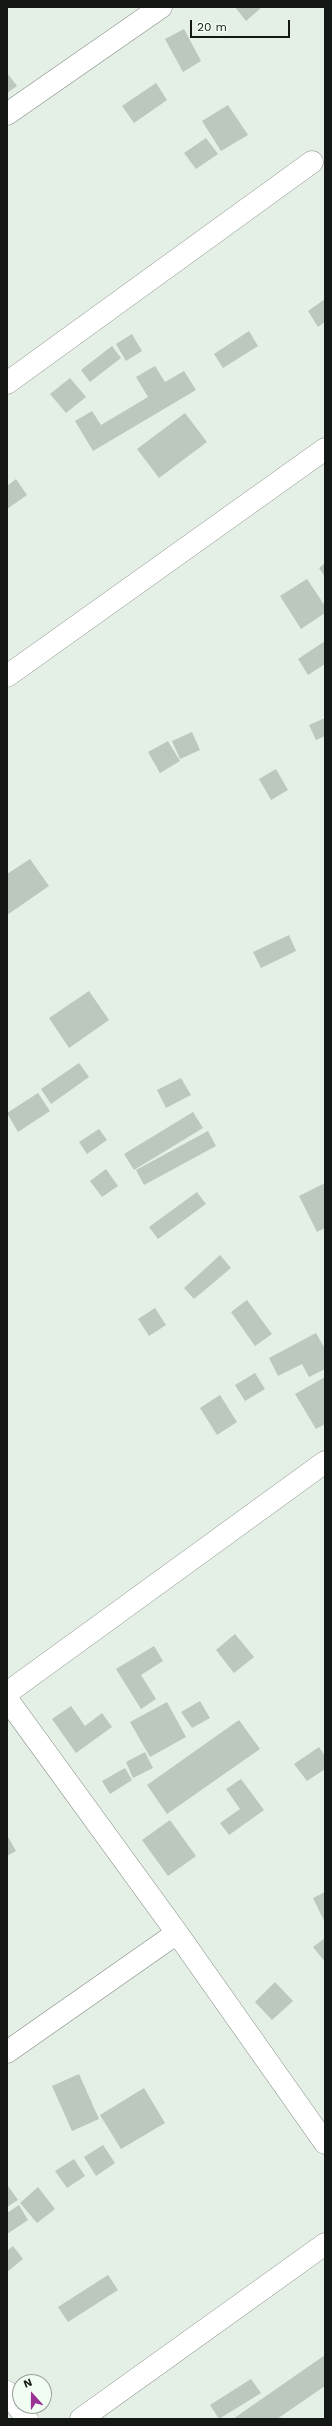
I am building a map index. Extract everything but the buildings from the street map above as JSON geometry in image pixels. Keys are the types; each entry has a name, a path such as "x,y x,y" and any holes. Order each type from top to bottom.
{"street":[{"path":"7,114 161,7"},
{"path":"7,383 312,162"},
{"path":"7,676 325,449"},
{"path":"7,1693 325,1462"},
{"path":"7,1699 177,1933 325,2142"},
{"path":"7,2052 177,1933"},
{"path":"81,2419 325,2244"},
{"path":"7,2392 27,2419"}]}
